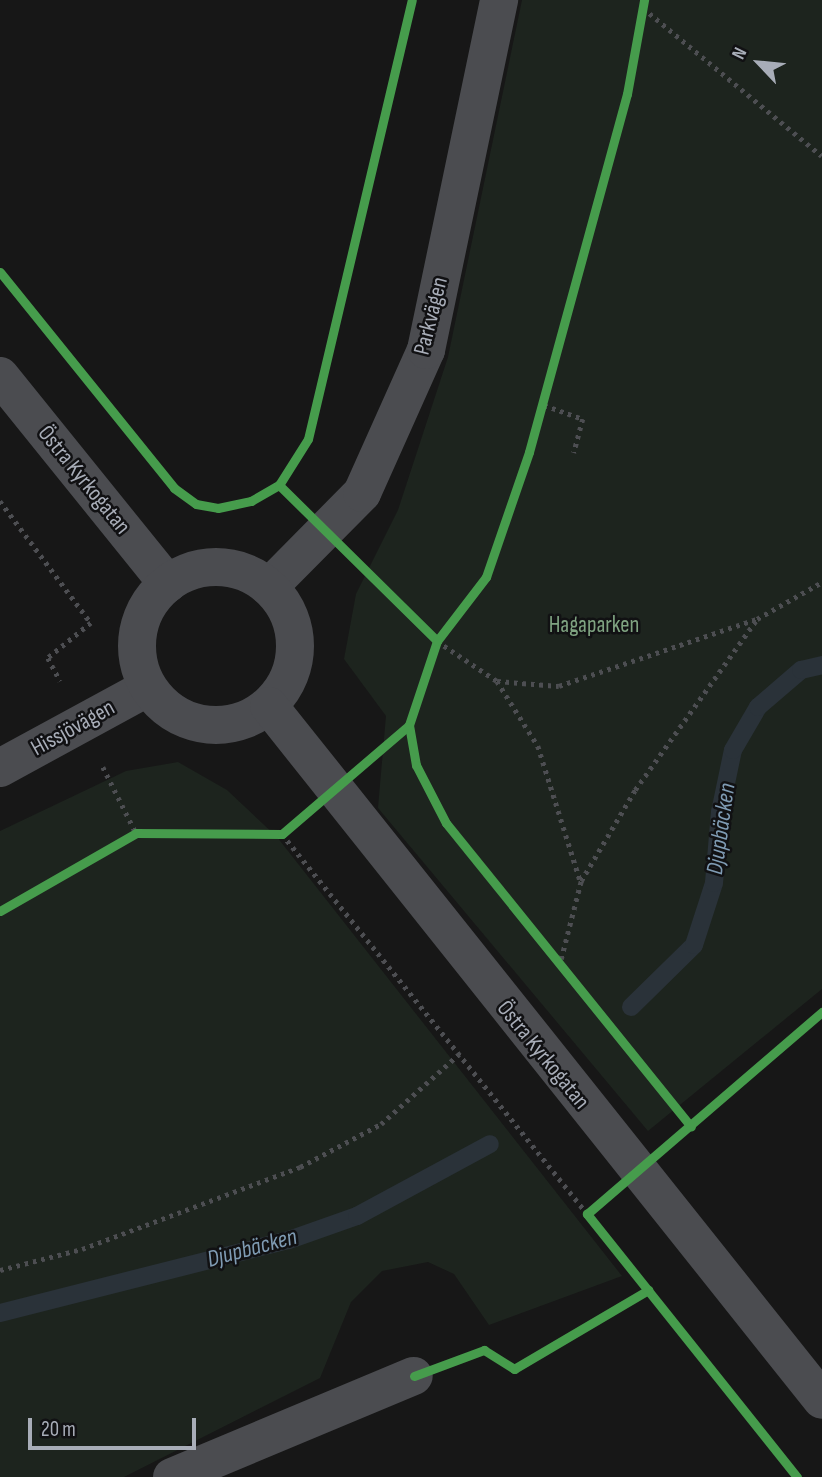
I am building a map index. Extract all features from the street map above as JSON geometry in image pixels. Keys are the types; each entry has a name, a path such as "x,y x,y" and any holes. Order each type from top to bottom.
{"street":[{"name":"Parkvägen","path":"269,587 362,493 426,350 499,0"},
{"name":"Östra Kyrkogatan","path":"0,376 168,584"},
{"path":"198,566 224,566 251,574 269,587 292,621 295,655 285,687 269,706 233,725 202,725 175,716 147,688 134,650 151,601 168,584 198,566"},
{"name":"Hissjövägen","path":"0,768 147,688"},
{"name":"Östra Kyrkogatan","path":"269,706 332,790 636,1172 822,1400"},
{"path":"172,1477 414,1376"}],"path":[{"path":"640,20 643,4 822,156"},
{"path":"540,417 547,392"},
{"path":"544,405 583,419 575,453"},
{"path":"0,501 91,623 48,658 136,833"},
{"path":"497,681 559,686 757,619 822,582"},
{"path":"561,959 580,881 635,790 757,619"},
{"path":"433,653 445,630"},
{"path":"428,632 437,641 497,681 538,746 580,881"},
{"path":"268,834 282,834 332,790"},
{"path":"125,840 136,833 149,833"},
{"path":"282,834 596,1224"},
{"path":"553,950 569,970"},
{"path":"0,1270 82,1248 299,1167 381,1124 458,1054"},
{"path":"587,1214 636,1172"}],"green space":[{"name":"Hagaparken","path":"522,0 822,0 822,989 648,1131 378,808 386,716 344,659 356,594 398,510 448,357"},
{"path":"178,762 227,790 277,837 622,1276 489,1325 454,1274 428,1262 382,1271 351,1302 320,1378 124,1477 0,1477 0,831 126,771"}],"waterway":[{"name":"Djupbäcken","path":"631,1007 694,945 714,883 720,812 733,750 758,707 801,670 822,665"},
{"name":"Djupbäcken","path":"0,1313 289,1240 357,1216 490,1144"}],"cycle path":[{"path":"279,485 308,439 412,0"},
{"path":"0,911 136,833 282,834 409,725 437,641 486,577 529,452 627,94 644,0"},
{"path":"0,272 174,488 196,504 218,508 251,501 279,485 437,641"},
{"path":"409,725 416,765 446,823 691,1127"},
{"path":"797,1477 587,1214 822,1012"},
{"path":"414,1376 484,1350 514,1369 648,1290"}]}
